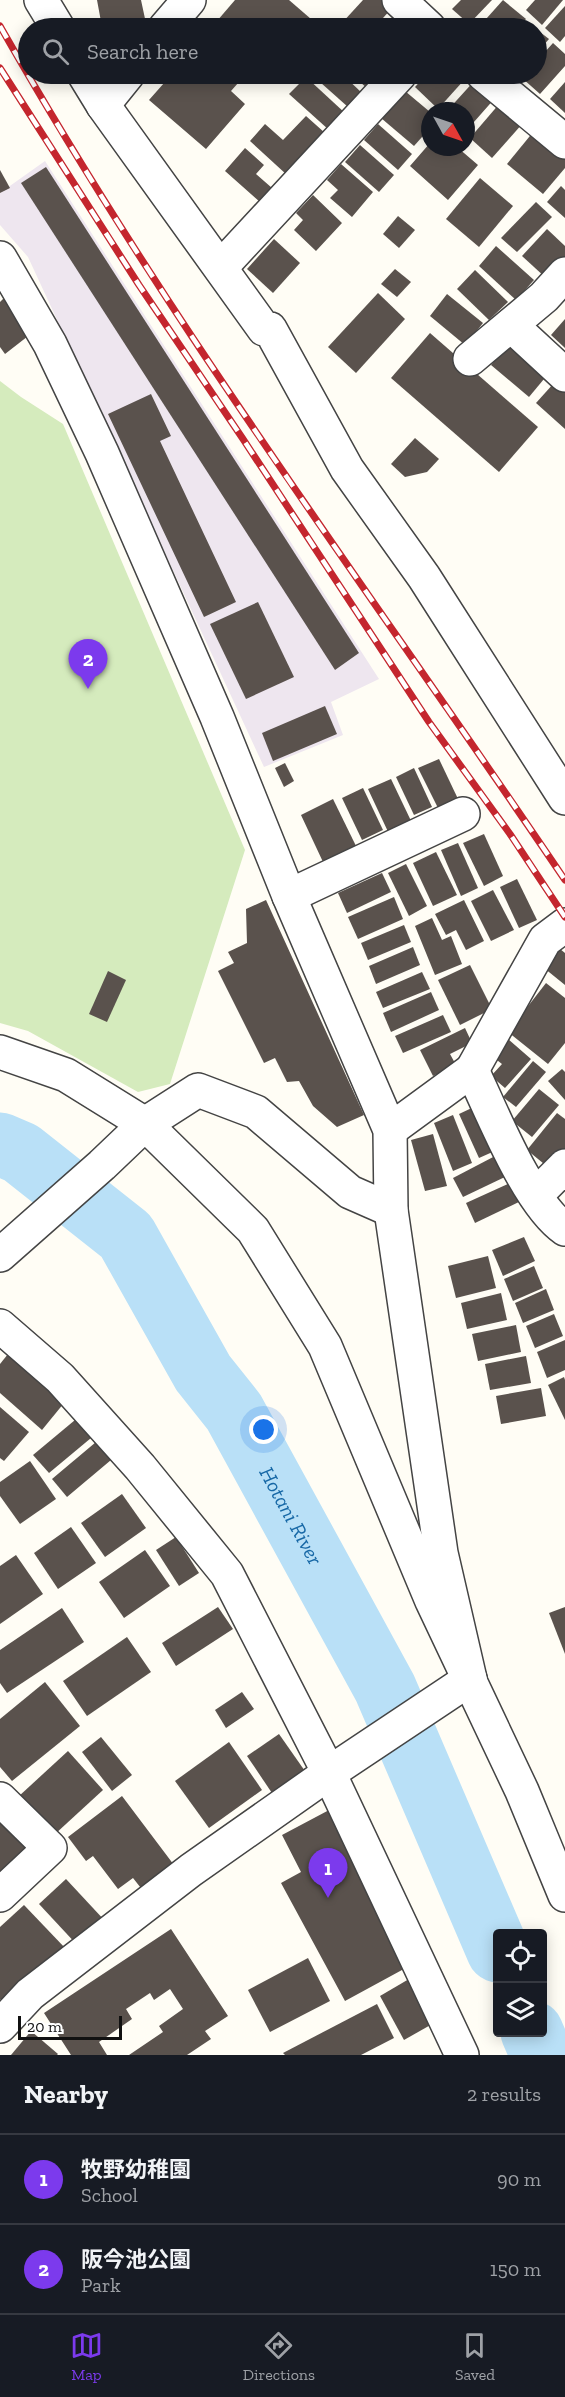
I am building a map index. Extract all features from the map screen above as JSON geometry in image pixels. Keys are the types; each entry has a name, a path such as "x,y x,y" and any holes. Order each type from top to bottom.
{"street":[{"path":"41,0 52,18"},
{"path":"174,18 189,0"},
{"path":"399,0 418,18"},
{"path":"90,84 264,329 270,328 347,469 424,577 565,798"},
{"path":"103,105 120,84"},
{"path":"221,267 391,84"},
{"path":"495,84 565,142"},
{"path":"0,258 50,344 102,453 218,717 289,896 390,1130 391,1210 441,1553 463,1684"},
{"path":"470,359 544,297 565,274"},
{"path":"511,325 565,375"},
{"path":"289,896 463,814"},
{"path":"390,1130 472,1070 545,940 565,925"},
{"path":"0,1052 66,1075 145,1124 253,1230 325,1346 432,1601 463,1684 522,1791 565,1895"},
{"path":"472,1070 524,1178 557,1224 565,1229"},
{"path":"0,1255 145,1124 198,1090 256,1112 350,1192 391,1210"},
{"path":"536,1195 565,1166"},
{"path":"0,1326 60,1378 140,1467 227,1574 332,1771 462,2055"},
{"path":"0,2026 38,1988 191,1870 332,1771 463,1684"},
{"path":"0,1799 50,1848 0,1895"}],"shaded area":[{"path":"45,161 379,679 331,702 343,735 264,767 28,257 0,225 0,193"}],"green space":[{"path":"0,381 63,424 245,850 170,1084 138,1092 28,1031 0,1023"}],"building":[{"path":"97,0 141,0 145,18 100,18"},
{"path":"235,0 289,0 310,18 220,18"},
{"path":"363,0 384,0 392,8 383,18 346,18"},
{"path":"461,0 492,0 475,18 462,18 452,9"},
{"path":"503,0 525,18 487,18"},
{"path":"535,0 563,0 547,19 535,18 526,10"},
{"path":"565,6 565,36 560,42 547,30 547,26"},
{"path":"553,43 565,54 565,66 540,94 529,84 547,84 547,50"},
{"path":"565,82 565,113 550,99"},
{"path":"163,84 237,84 231,91 245,104 206,149 149,100"},
{"path":"299,84 314,84 345,113 329,130 289,94"},
{"path":"322,84 353,84 362,93 348,107"},
{"path":"362,84 373,84 368,89"},
{"path":"418,84 460,84 444,102 431,102 415,87"},
{"path":"471,84 482,84 496,97 475,121 475,102 455,102"},
{"path":"405,91 421,104 421,138 414,146 381,118"},
{"path":"500,103 523,123 492,158 475,143 475,132"},
{"path":"306,116 325,133 287,175 250,141 265,124 283,140"},
{"path":"378,124 412,154 398,170 364,140"},
{"path":"534,131 565,157 565,168 543,194 507,164"},
{"path":"360,145 394,175 379,192 345,162"},
{"path":"245,148 264,165 256,174 272,188 260,202 225,171"},
{"path":"421,153 421,156 468,156 478,165 448,200 410,166"},
{"path":"341,164 373,192 352,217 330,198 338,190 327,180"},
{"path":"46,167 359,653 335,670 21,183"},
{"path":"0,170 10,188 0,193"},
{"path":"480,178 513,206 479,247 446,219"},
{"path":"561,186 565,190 565,218 547,202"},
{"path":"313,195 342,223 316,251 294,230 303,220 296,213"},
{"path":"536,202 552,217 517,252 501,238"},
{"path":"398,216 415,230 399,248 383,234"},
{"path":"547,229 565,246 565,257 546,278 522,256"},
{"path":"274,239 300,263 273,293 247,269"},
{"path":"496,246 534,280 516,300 479,266"},
{"path":"395,269 411,282 397,297 381,284"},
{"path":"475,270 508,302 489,320 457,289"},
{"path":"378,293 405,319 356,373 328,347"},
{"path":"447,294 483,323 465,345 430,316"},
{"path":"4,298 32,333 5,354 0,347 0,302"},
{"path":"565,319 565,348 551,335"},
{"path":"430,333 538,427 499,472 391,378"},
{"path":"511,341 549,373 529,397 491,365"},
{"path":"554,383 565,392 565,429 536,403"},
{"path":"151,394 171,436 160,441 236,602 204,617 108,414"},
{"path":"415,438 439,459 427,472 405,477 391,464"},
{"path":"258,602 294,677 246,699 210,624"},
{"path":"325,706 337,734 273,761 262,733"},
{"path":"439,759 459,801 439,810 418,768"},
{"path":"285,763 294,781 284,787 275,768"},
{"path":"414,768 432,807 414,815 396,777"},
{"path":"391,779 413,825 390,836 368,789"},
{"path":"363,788 383,830 362,840 342,798"},
{"path":"333,799 356,846 323,862 301,815"},
{"path":"484,834 503,876 484,886 463,843"},
{"path":"458,843 478,888 461,896 441,850"},
{"path":"436,852 457,895 433,906 413,863"},
{"path":"406,864 427,906 409,916 388,873"},
{"path":"382,873 391,892 347,913 338,893"},
{"path":"517,879 537,920 519,928 500,887"},
{"path":"493,890 514,930 491,941 471,901"},
{"path":"394,897 403,919 358,939 348,917"},
{"path":"266,900 364,1115 337,1127 313,1106 299,1081 287,1082 275,1058 264,1063 218,971 234,963 228,952 247,943 246,909"},
{"path":"464,900 484,941 466,950 456,930 446,935 435,914"},
{"path":"432,918 442,940 451,936 462,964 435,975 415,926"},
{"path":"404,925 411,942 368,960 361,943"},
{"path":"413,947 420,965 376,984 369,966"},
{"path":"560,949 565,953 565,985 544,968"},
{"path":"470,965 492,1009 460,1025 438,980"},
{"path":"108,971 126,980 107,1022 89,1014"},
{"path":"422,972 430,989 383,1008 376,992"},
{"path":"546,983 565,998 565,1043 548,1064 508,1032"},
{"path":"431,992 439,1010 391,1032 383,1013"},
{"path":"443,1015 451,1032 403,1053 395,1036"},
{"path":"465,1028 472,1043 450,1054 456,1065 433,1076 420,1050"},
{"path":"508,1039 531,1059 505,1088 491,1076 502,1064 493,1057"},
{"path":"533,1061 546,1072 516,1107 503,1097"},
{"path":"562,1069 565,1072 565,1100 548,1081"},
{"path":"539,1089 559,1105 532,1137 512,1121"},
{"path":"476,1106 497,1150 479,1158 459,1114"},
{"path":"557,1113 565,1119 565,1148 549,1168 527,1150"},
{"path":"453,1115 472,1163 453,1171 434,1123"},
{"path":"433,1134 447,1186 425,1191 411,1140"},
{"path":"497,1155 507,1176 463,1197 453,1178"},
{"path":"512,1182 521,1201 475,1223 466,1203"},
{"path":"524,1237 535,1261 503,1276 492,1250"},
{"path":"488,1256 496,1288 456,1298 448,1266"},
{"path":"534,1266 543,1288 513,1301 504,1279"},
{"path":"546,1289 554,1310 523,1323 515,1303"},
{"path":"501,1293 507,1320 467,1329 461,1303"},
{"path":"554,1314 563,1336 535,1348 526,1326"},
{"path":"516,1325 521,1352 478,1361 472,1334"},
{"path":"565,1340 565,1370 547,1378 537,1352"},
{"path":"8,1354 64,1403 42,1430 0,1393 0,1364"},
{"path":"526,1356 531,1383 490,1390 485,1364"},
{"path":"564,1377 565,1380 565,1420 548,1385"},
{"path":"541,1388 546,1416 501,1424 496,1396"},
{"path":"0,1407 29,1432 4,1461 0,1458"},
{"path":"75,1420 91,1438 49,1473 33,1455"},
{"path":"96,1442 111,1460 67,1497 52,1479"},
{"path":"30,1461 56,1499 20,1524 0,1496 0,1482"},
{"path":"122,1494 146,1528 105,1557 81,1523"},
{"path":"71,1527 96,1563 58,1589 34,1553"},
{"path":"176,1537 199,1573 179,1586 156,1550"},
{"path":"145,1550 170,1586 124,1618 99,1582"},
{"path":"16,1555 43,1594 0,1624 0,1566"},
{"path":"218,1607 233,1629 176,1666 162,1643"},
{"path":"565,1607 565,1654 549,1613"},
{"path":"62,1608 84,1642 7,1693 0,1683 0,1650"},
{"path":"127,1637 151,1672 87,1716 63,1681"},
{"path":"45,1682 80,1726 12,1781 0,1767 0,1719"},
{"path":"242,1692 254,1709 226,1728 215,1710"},
{"path":"279,1734 307,1774 274,1796 247,1756"},
{"path":"101,1737 132,1775 112,1791 82,1752"},
{"path":"229,1742 262,1790 209,1828 175,1781"},
{"path":"68,1751 103,1790 54,1835 18,1797"},
{"path":"122,1796 180,1873 148,1897 133,1878 118,1889 93,1856 86,1861 68,1837"},
{"path":"331,1809 413,1964 345,2001 281,1883 301,1872 282,1835"},
{"path":"0,1812 33,1847 0,1878"},
{"path":"66,1879 106,1922 79,1947 39,1904"},
{"path":"24,1905 66,1949 6,2005 0,1999 0,1927"},
{"path":"171,1929 228,2016 205,2031 211,2039 187,2055 129,2055 163,2032 159,2026 183,2009 170,1989 154,2000 150,1993 126,2009 132,2019 99,2042 107,2055 71,2055 44,2013"},
{"path":"308,1958 330,2001 270,2032 248,1990"},
{"path":"409,1979 434,2023 404,2040 380,1996"},
{"path":"377,2004 394,2038 361,2055 285,2055 283,2053"},
{"path":"31,2031 58,2054 11,2055"}],"waterway":[{"name":"Hotani River","path":"0,1144 21,1153 126,1236 203,1373 234,1412 385,1688 493,1939"},
{"name":"Hotani River","path":"534,2037 542,2055"}],"railway":[{"path":"0,26 18,56"},
{"path":"0,68 139,285 429,722 510,834 565,917"},
{"path":"34,84 132,245 202,352 565,880"}],"place":[{"name":"阪今池公園","path":"88,689"},
{"name":"牧野幼稚園","path":"328,1898"}]}
